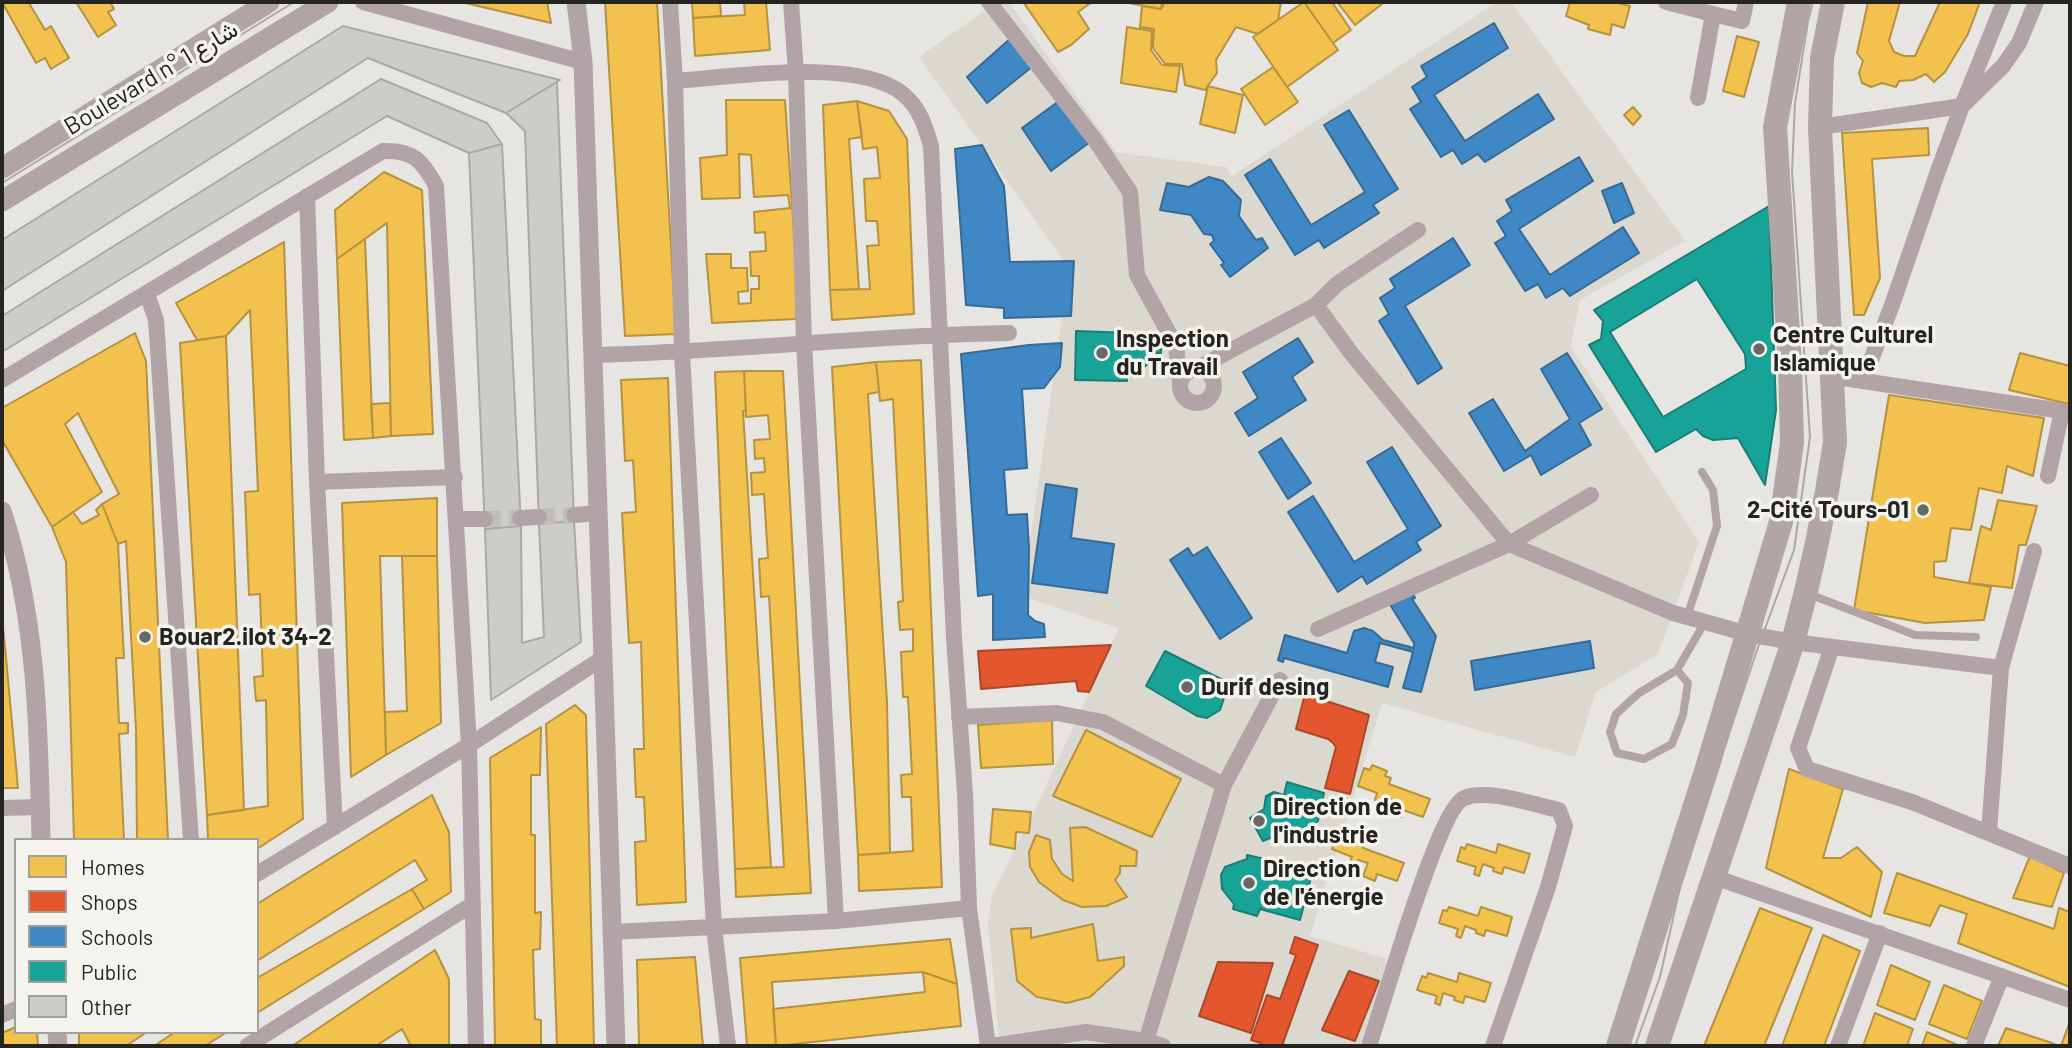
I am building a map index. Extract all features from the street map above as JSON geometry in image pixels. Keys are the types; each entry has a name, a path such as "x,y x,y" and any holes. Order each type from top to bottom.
{"main road":[{"name":"Boulevard n° شارع 1","path":"2,168 269,2"},
{"name":"Boulevard n° شارع 1","path":"2,201 328,2"},
{"path":"1618,1046 1781,523 1792,443 1790,365 1775,127 1799,2"},
{"path":"1657,1046 1793,642 1807,590 1830,478 1835,442 1820,127 1822,58 1833,2"}],"street":[{"path":"363,2 583,62"},
{"path":"576,2 583,62 616,1046"},
{"path":"670,2 675,80 682,353 714,928 728,1046"},
{"path":"791,2 796,73 804,342 836,921"},
{"path":"989,2 1095,140 1130,192 1137,275 1176,346 1181,394 1195,404 1206,401 1214,392 1214,380 1207,371 1196,369"},
{"path":"1666,2 1741,21 1746,2"},
{"path":"1863,381 1962,106 2004,2"},
{"path":"1820,127 1962,106 2003,66 2020,43 2036,2"},
{"path":"1698,98 1713,14"},
{"path":"675,80 838,73 872,79 902,93 922,116 931,146 969,908 990,1046 1086,1032 1163,1046"},
{"path":"2,380 383,151 403,150 425,166 436,186 455,477 469,745 476,1046"},
{"path":"307,196 317,482 335,827"},
{"path":"1180,382 1186,373 1316,305 1337,284 1418,230"},
{"path":"147,294 156,320 191,838"},
{"path":"1316,305 1351,353 1509,544 1687,617 1748,634 2001,668"},
{"path":"592,355 682,353 804,342 1009,333"},
{"path":"1830,376 2062,411 2048,476"},
{"path":"317,482 455,477"},
{"path":"1318,629 1509,544 1591,495"},
{"path":"2,511 15,549 27,607 41,838"},
{"path":"573,515 599,513"},
{"path":"520,518 539,517"},
{"path":"457,519 485,519"},
{"path":"1989,832 2001,668 2034,551"},
{"path":"1832,647 1798,748 1807,769 1912,802 2070,866"},
{"path":"259,873 469,745 603,658"},
{"path":"1146,1041 1224,785 1280,680"},
{"path":"959,717 1057,713 1103,722 1224,785"},
{"path":"1369,1046 1435,846 1454,807 1464,798 1485,795 1559,810 1565,825 1548,887 1493,1046"},
{"path":"2,808 41,807"},
{"path":"1714,877 2070,1000"},
{"path":"247,1046 473,904"},
{"path":"612,932 836,921 969,908"},
{"path":"1839,1046 1880,933"},
{"path":"1974,1046 2002,976"}],"lane":[{"path":"1687,617 1717,526 1713,490 1702,472"},
{"path":"1807,590 1814,596 1915,635 1976,637"},
{"path":"1677,670 1688,683 1683,715 1672,744 1644,760 1617,753 1609,732 1616,714 1639,693 1677,670 1705,622"}],"shaded area":[{"path":"997,2 1009,2 1116,152 1226,167 1232,176 1497,2 1511,2 1685,241 1580,300 1571,347 1699,542 1658,654 1596,692 1575,757 1382,703 1310,936 1387,959 1366,1039 1356,1046 1000,1046 988,923 992,895 1119,628 1022,596 1069,268 919,57"}],"building: Homes":[{"path":"2,2 31,2 29,3 45,30 51,26 69,58 51,69 45,58 36,63"},
{"path":"76,2 110,2 114,9 108,12 116,25 98,37"},
{"path":"461,2 547,2 551,23"},
{"path":"605,2 657,2 676,334 625,336"},
{"path":"692,2 720,2 721,16 693,18"},
{"path":"744,2 766,2 770,50 695,56 693,18 745,15"},
{"path":"1023,2 1092,2 1078,12 1089,29 1071,45 1058,52"},
{"path":"1123,2 1162,2 1161,9"},
{"path":"1165,2 1281,2 1278,20 1258,34 1236,27 1216,60 1217,73 1205,90 1185,85 1182,64 1165,64 1153,48 1154,29 1140,27 1142,6 1161,9"},
{"path":"1304,2 1338,50 1287,87 1253,37"},
{"path":"1304,2 1332,2 1351,30 1333,43"},
{"path":"1337,2 1380,2 1382,4 1355,25"},
{"path":"1570,2 1614,2 1630,6 1624,28 1612,24 1610,35 1588,29 1589,25 1566,16"},
{"path":"1868,2 1900,2 1889,41 1894,52 1915,56 1940,2 1980,2 1968,34 1945,72 1934,82 1926,74 1913,80 1899,81 1896,87 1882,83 1871,87 1862,83 1859,73 1863,61 1857,53"},
{"path":"1127,27 1152,31 1151,50 1162,65 1180,66 1176,92 1121,83"},
{"path":"1737,36 1759,42 1744,97 1723,91"},
{"path":"1273,67 1298,102 1265,125 1241,89"},
{"path":"1208,86 1243,95 1235,133 1200,124"},
{"path":"726,100 785,100 796,263 796,319 712,323 706,254 731,254 731,268 747,268 748,291 738,292 739,304 751,303 751,289 759,289 759,276 751,276 750,252 766,251 765,232 755,233 754,212 790,208 788,195 754,197 751,155 739,154 740,198 702,199 700,158 727,155"},
{"path":"857,101 889,111 907,139 914,314 832,320 830,290 870,289 867,246 879,245 877,221 866,221 864,179 880,178 877,147 863,149"},
{"path":"857,101 862,137 849,139 859,289 830,290 823,105"},
{"path":"1633,107 1641,116 1633,125 1624,115"},
{"path":"1928,128 1929,155 1872,159 1880,278 1864,315 1854,315 1842,133"},
{"path":"384,172 422,190 433,434 391,436 387,223 337,259 335,210"},
{"path":"365,239 373,438 344,440 337,259"},
{"path":"284,242 303,819 259,848 259,838 208,838 207,815 268,806 266,700 256,701 254,677 263,676 260,594 249,595 245,492 258,491 250,310 226,336 197,340 176,303"},
{"name":"Bouar2.ilot 34-2","path":"135,333 146,361 168,838 137,838 136,730 126,541 118,544 102,504 119,494 78,413 65,424 102,492 52,527 2,440 2,408"},
{"path":"226,336 244,810 207,815 180,343"},
{"path":"2020,353 2070,366 2069,404 2009,390"},
{"path":"921,360 942,887 859,891 858,855 913,851 911,797 902,797 901,775 912,774 908,697 903,697 901,652 913,651 913,629 900,630 898,602 903,601 893,399 880,401 876,362"},
{"path":"876,362 879,392 868,394 887,702 890,853 858,855 832,367"},
{"path":"744,371 783,371 811,893 736,897 735,869 784,867 769,596 761,597 759,559 768,558 764,494 752,495 751,473 765,472 764,458 755,459 754,440 770,439 768,415 746,417"},
{"path":"744,371 746,411 743,411 771,867 735,869 715,372"},
{"path":"668,378 686,902 637,905 635,842 646,841 644,797 636,797 634,749 644,749 641,642 629,643 622,513 636,512 633,460 625,461 621,380"},
{"name":"2-Cité Tours-01","path":"1889,395 2044,418 2033,476 2007,466 2002,493 1979,488 1971,530 1951,528 1946,561 1934,562 1934,577 1991,587 1984,620 1925,623 1854,610"},
{"path":"390,403 391,436 373,438 371,404"},
{"path":"437,498 437,556 380,556 386,755 351,777 342,503"},
{"path":"1998,500 2037,506 2026,545 2019,545 2012,588 1969,583 1981,526 1991,530"},
{"path":"102,504 118,544 124,658 116,658 119,723 128,723 128,733 119,734 124,838 74,838 66,562 52,527 73,512 82,524 99,515 96,510"},
{"path":"402,556 437,556 441,723 386,755 385,712 407,711"},
{"path":"2,617 5,647 18,788 2,788"},
{"path":"575,705 586,715 594,1046 557,1046 546,724"},
{"path":"1052,720 1053,764 981,768 978,725"},
{"path":"541,727 540,775 531,775 531,835 535,835 535,913 541,912 540,949 533,950 535,1019 541,1020 541,1046 495,1046 490,758"},
{"path":"1086,730 1181,779 1152,837 1053,796"},
{"path":"1372,765 1387,771 1385,776 1391,778 1389,784 1430,799 1423,817 1403,810 1401,817 1389,812 1394,800 1384,796 1382,803 1375,800 1377,793 1358,786 1364,768 1370,770"},
{"path":"1789,769 1843,789 1823,858 1841,858 1857,847 1882,872 1871,917 1766,868"},
{"path":"432,795 449,832 451,892 424,909 412,889 427,880 415,860 259,960 259,903"},
{"path":"993,809 1031,812 1029,833 1016,832 1015,849 990,844"},
{"path":"1085,827 1137,851 1136,866 1120,866 1120,873 1115,880 1127,897 1106,906 1082,907 1063,900 1039,882 1030,867 1029,852 1036,835 1050,840 1052,859 1062,874 1073,881 1070,828"},
{"path":"1346,829 1362,835 1359,840 1365,843 1363,848 1404,863 1397,881 1377,874 1375,881 1363,876 1368,863 1358,860 1356,867 1349,864 1352,857 1332,849 1338,832 1344,834"},
{"path":"1467,844 1496,853 1498,844 1530,854 1524,873 1504,867 1502,874 1483,864 1479,876 1474,874 1476,867 1457,861 1461,847 1465,849"},
{"path":"2030,856 2064,873 2052,907 2013,898"},
{"path":"1897,873 2054,929 2059,908 2070,912 2070,987 1958,943 1967,914 1940,905 1930,926 1884,913"},
{"path":"412,889 424,909 259,1012 259,977"},
{"path":"1449,907 1478,916 1481,907 1512,917 1507,936 1486,930 1484,936 1465,926 1461,938 1456,936 1458,929 1439,923 1443,910 1447,911"},
{"path":"1760,908 1812,928 1764,1046 1704,1046"},
{"path":"1093,924 1098,961 1124,957 1124,966 1090,997 1067,1003 1037,997 1017,981 1011,929 1031,928 1031,938"},
{"path":"1823,935 1860,951 1824,1046 1782,1046"},
{"path":"950,939 957,984 923,972 772,982 776,1046 747,1046 740,958"},
{"path":"435,950 449,979 449,1046 411,1046 402,1029 376,1046 292,1046"},
{"path":"695,957 703,1046 639,1046 637,960"},
{"path":"1891,965 1930,982 1915,1020 1877,1005"},
{"path":"923,972 957,984 961,1026 776,1046 773,1009 925,992"},
{"path":"1428,973 1457,982 1459,973 1491,983 1485,1002 1465,996 1463,1003 1443,993 1440,1005 1435,1003 1437,996 1417,990 1422,976 1426,978"},
{"path":"1944,985 1982,1001 1967,1039 1929,1024"},
{"path":"1875,1013 1913,1029 1907,1046 1863,1046"},
{"path":"2070,1021 2070,1046 2061,1046"},
{"path":"14,1028 14,1034 37,1034 38,1046 2,1046 2,1033"},
{"path":"2006,1028 2049,1042 2059,1046 1998,1046"},
{"path":"1927,1032 1960,1046 1922,1046"},
{"path":"79,1034 144,1034 126,1046 79,1046"},
{"path":"172,1034 224,1034 205,1046 154,1046"}],"building: Shops":[{"path":"1111,645 1089,692 1078,691 1076,681 981,689 978,651"},
{"path":"1305,694 1369,715 1350,794 1325,788 1336,747 1332,742 1296,729"},
{"path":"1295,937 1318,945 1282,1046 1260,1046 1261,1043 1251,1040 1267,995 1280,999 1296,955 1290,953"},
{"path":"1218,962 1273,963 1251,1033 1199,1016"},
{"path":"1349,971 1379,981 1355,1041 1322,1030"}],"building: Schools":[{"path":"1494,23 1508,48 1434,95 1465,141 1538,94 1554,119 1485,162 1478,154 1462,164 1453,150 1441,157 1410,109 1421,102 1412,87 1427,77 1421,66"},
{"path":"1011,38 1033,66 987,103 967,77"},
{"path":"1059,101 1090,142 1051,171 1022,128"},
{"path":"1349,110 1398,189 1373,205 1379,213 1324,248 1319,240 1295,255 1245,175 1270,159 1311,225 1365,192 1324,125"},
{"path":"982,145 1004,186 1010,262 1074,261 1071,316 1004,318 1004,308 966,305 955,149"},
{"path":"1579,157 1593,181 1519,229 1550,275 1623,227 1639,253 1570,296 1563,288 1546,298 1538,284 1525,291 1495,243 1506,236 1497,221 1512,211 1506,200"},
{"path":"1209,177 1223,181 1241,200 1239,216 1256,240 1262,238 1268,248 1230,277 1221,265 1224,263 1210,244 1214,241 1212,235 1204,234 1191,215 1160,210 1167,183 1189,187"},
{"path":"1622,183 1634,213 1614,223 1602,191"},
{"path":"1453,238 1470,265 1405,306 1442,368 1418,384 1379,321 1389,314 1380,298 1395,288 1390,279"},
{"path":"1298,338 1313,362 1292,377 1306,400 1249,436 1235,413 1258,398 1243,372"},
{"path":"1062,343 1060,367 1044,388 1022,389 1027,468 1004,470 1007,515 1027,514 1028,615 1044,624 1045,637 993,640 993,594 978,596 961,354"},
{"path":"1567,353 1602,409 1579,423 1591,445 1541,475 1531,455 1504,471 1469,413 1493,399 1525,451 1570,419 1541,369"},
{"path":"1281,438 1311,483 1288,499 1259,452"},
{"path":"1392,447 1441,526 1416,542 1421,550 1367,584 1362,576 1338,592 1288,512 1313,496 1354,562 1408,529 1367,462"},
{"path":"1046,484 1077,489 1071,538 1114,544 1107,593 1032,583"},
{"path":"1207,547 1252,618 1220,639 1170,560 1188,548 1193,556"},
{"path":"1411,590 1415,598 1412,599 1436,636 1421,692 1403,688 1413,652 1380,643 1375,662 1393,667 1388,687 1284,658 1283,662 1278,660 1285,635 1347,653 1354,631 1364,628 1373,631 1383,640 1414,648 1414,643 1389,603"},
{"path":"1590,641 1594,668 1475,690 1471,661"}],"building: Public":[{"name":"Centre Culturel Islamique","path":"1769,206 1776,410 1765,485 1738,438 1713,440 1696,429 1656,452 1589,345 1601,339 1603,321 1594,310","holes":["1697,279 1745,354 1746,369 1663,417 1610,332"]},
{"path":"1076,331 1162,334 1161,353 1153,353 1151,361 1142,369 1136,369 1136,377 1127,377 1127,381 1075,380"},
{"path":"1165,651 1229,683 1220,710 1207,718 1197,716 1146,686"},
{"path":"1287,782 1324,793 1318,821 1288,845 1287,840 1279,842 1270,838 1263,841 1250,818 1264,809 1266,796 1274,792 1284,795"},
{"path":"1247,855 1313,870 1300,920 1260,909 1257,916 1233,909 1234,904 1222,889 1221,875 1225,867 1247,859"}],"building: Other":[{"path":"343,26 560,80 506,113 368,58 2,291 2,240"},
{"path":"381,79 487,123 502,144 469,153 387,116 2,352 2,316"},
{"path":"557,82 574,521 539,524 525,131 506,113"},
{"path":"502,144 521,526 485,529 469,153"},
{"path":"574,521 581,642 491,700 485,529 521,526 522,643 544,637 539,524"}],"tunnel":[{"path":"539,517 574,515"},
{"path":"485,519 520,518"}],"tram line":[{"path":"2,183 294,2"},
{"path":"1635,1046 1660,977 1684,869 1756,653 1794,550 1810,437 1792,172 1795,103 1813,2"}],"place":[{"name":"Centre Culturel Islamique","path":"1759,349"},
{"name":"Inspection du Travail","path":"1102,353"},
{"name":"2-Cité Tours-01","path":"1923,510"},
{"name":"Bouar2.ilot 34-2","path":"145,637"},
{"name":"Durif desing","path":"1187,687"},
{"name":"Direction de l'industrie","path":"1259,821"},
{"name":"Direction de l'énergie","path":"1249,883"}]}
